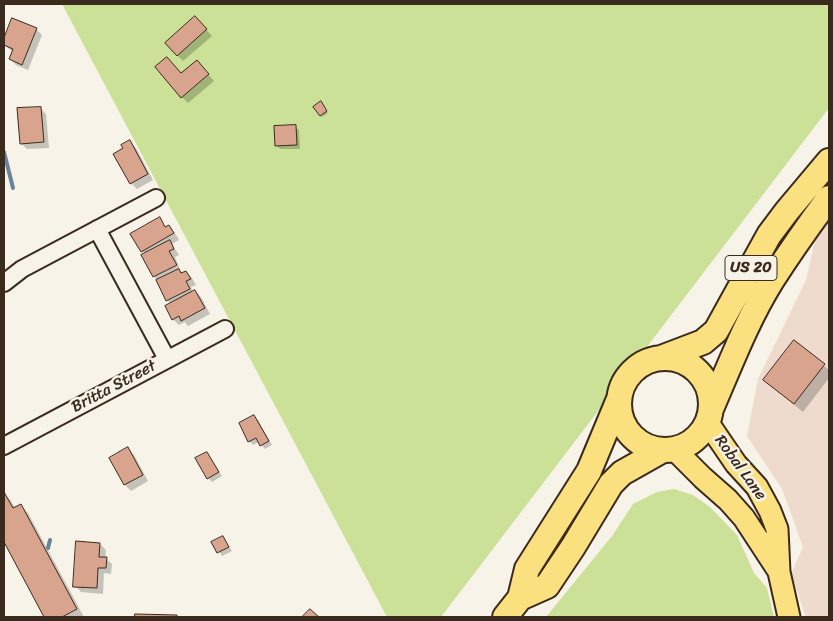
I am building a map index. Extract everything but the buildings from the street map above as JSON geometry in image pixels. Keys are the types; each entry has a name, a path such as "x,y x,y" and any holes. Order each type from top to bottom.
{"highway":[{"name":"US 20","path":"661,358 703,342 716,331 769,235 829,161"},
{"name":"US 20","path":"710,416 738,345 771,281 829,198"},
{"path":"505,617 520,598 527,569 589,471 623,384 632,371 646,362 661,358 678,359 692,366 704,378 710,392 710,416 700,435 689,445 668,450 622,473 611,484 573,548 547,586 520,598"},
{"path":"618,400 619,414 625,428 634,439 646,447 668,450"}],"main road":[{"name":"Robal Lane","path":"710,416 736,464 757,487 770,511 777,529 779,572 789,617"},
{"name":"Robal Lane","path":"668,450 728,500 744,518 779,572"}],"street":[{"path":"4,283 22,269 156,198"},
{"path":"97,229 167,359"},
{"name":"Britta Street","path":"4,446 225,329"}],"shaded area":[{"path":"829,219 829,617 806,617 791,574 803,547 782,489 747,436 758,379 806,280 816,236"}],"green space":[{"path":"62,4 829,4 829,108 441,617 387,617"},
{"path":"674,489 693,495 710,507 737,535 754,573 767,588 774,617 546,617 612,536 633,504 657,492"}],"waterway":[{"path":"4,152 13,188"},
{"path":"48,548 50,540"}]}
